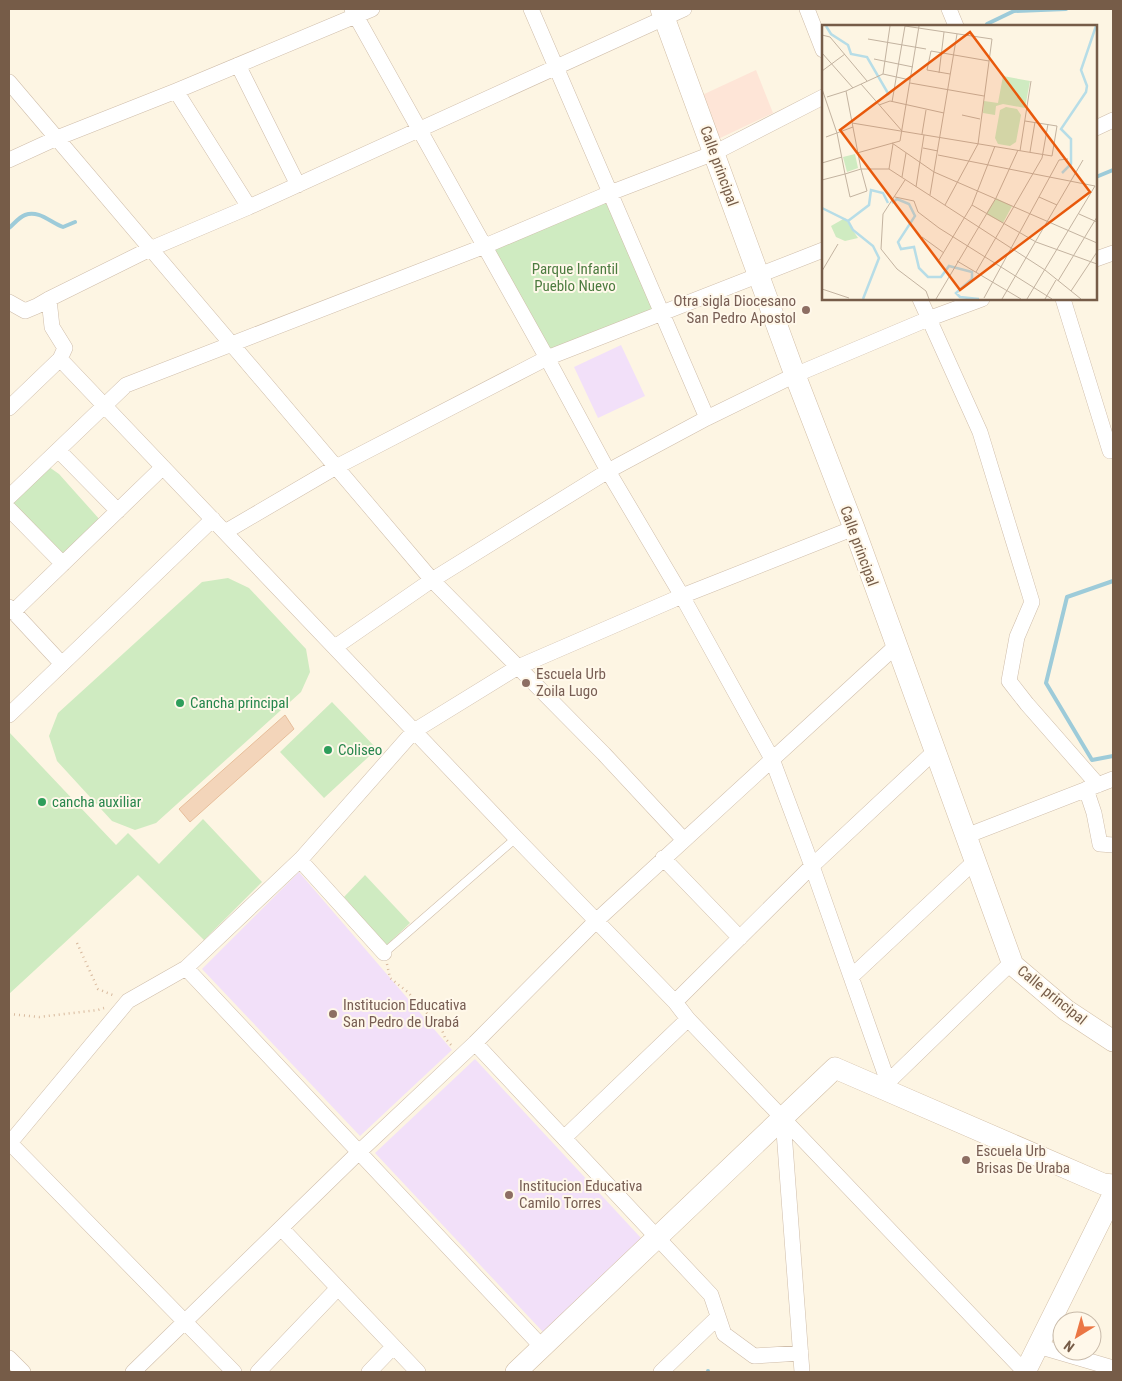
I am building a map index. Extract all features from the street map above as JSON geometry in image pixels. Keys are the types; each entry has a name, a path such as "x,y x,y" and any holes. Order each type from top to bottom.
{"main road":[{"name":"Calle principal","path":"670,12 714,154 795,375 854,528 1012,962 1066,1010 1113,1041"},
{"path":"522,1370 835,1068 887,1086 1104,1184 1113,1185"},
{"path":"1025,1372 1113,1195"}],"street":[{"path":"9,160 57,138 238,65 354,12 372,9"},
{"path":"531,9 707,418"},
{"path":"807,9 822,47"},
{"path":"949,9 956,25"},
{"path":"354,12 608,471 682,596 772,759 812,866 887,1086 1012,962"},
{"path":"9,302 25,310 37,306 150,248 249,208 556,67 670,12"},
{"path":"238,65 298,185"},
{"path":"9,82 432,580 604,754 684,840"},
{"path":"176,91 249,208"},
{"path":"9,497 126,385 485,246 610,193 714,154 822,98"},
{"path":"1097,128 1113,120"},
{"path":"225,532 336,467 546,358 822,250"},
{"path":"1097,259 1113,253"},
{"path":"9,408 60,359 65,348 52,327 49,299"},
{"path":"920,300 980,432 1032,602 1017,637 1009,681 1092,787 1094,813 1100,844 1113,845"},
{"path":"335,647 432,580 608,471 707,418 795,375 928,319 979,300"},
{"path":"1063,300 1110,451"},
{"path":"60,359 516,838 675,1002 688,1019 1025,1372"},
{"path":"58,450 118,511"},
{"path":"62,664 11,610 63,564 163,467"},
{"path":"9,509 63,564"},
{"path":"9,715 213,519"},
{"path":"234,1372 9,1144 128,1001 186,968 300,860 414,731 518,667 682,596 854,528"},
{"path":"133,1372 359,1152 475,1043 596,921 896,646"},
{"path":"675,1002 812,866 935,751"},
{"path":"966,836 1113,779"},
{"path":"663,858 740,938"},
{"path":"300,860 384,953"},
{"path":"851,978 975,861"},
{"path":"186,968 543,1348"},
{"path":"564,1138 688,1019"},
{"path":"475,1043 711,1295 724,1334 754,1356 801,1353"},
{"path":"783,1118 802,1372"},
{"path":"281,1228 418,1372"},
{"path":"258,1372 338,1288"},
{"path":"661,1372 718,1318"},
{"path":"1038,1346 1113,1368"},
{"path":"369,1372 393,1347"},
{"path":"9,1358 23,1372"}],"lane":[{"path":"384,953 516,838"}],"path":[{"path":"77,943 98,989 128,1001"},
{"path":"384,953 390,978 409,993 415,1002 437,1023 445,1038 462,1055"},
{"path":"9,1014 40,1017 98,1010 113,1006 116,1002 128,1001"}],"shaded area":[{"path":"756,70 773,113 716,140 700,96"},
{"path":"621,345 645,396 598,418 574,367"},
{"name":"Institucion Educativa San Pedro de Urabá","path":"299,872 452,1050 360,1136 202,969"},
{"name":"Institucion Educativa Camilo Torres","path":"475,1059 641,1238 543,1332 375,1153"}],"green space":[{"name":"Parque Infantil Pueblo Nuevo","path":"610,193 662,313 547,358 485,246"},
{"path":"49,467 59,474 101,521 63,557 9,503"},
{"name":"Cancha principal","path":"228,578 249,588 306,649 310,672 301,692 156,823 135,830 112,821 57,761 49,736 58,713 202,582"},
{"name":"Coliseo","path":"332,702 377,749 324,798 280,752"},
{"name":"cancha auxiliar","path":"9,732 116,845 128,833 159,864 203,819 262,882 204,940 138,875 9,994"},
{"path":"365,875 410,923 386,946 344,897"}],"building":[{"path":"285,715 294,729 190,822 179,809"}],"waterway":[{"path":"987,25 1014,11 1066,9"},
{"path":"1097,177 1113,170"},
{"path":"9,228 21,217 30,214 40,215 63,227 75,222"},
{"path":"1113,581 1067,597 1046,683 1092,760 1113,756"}],"place":[{"name":"Otra sigla Diocesano San Pedro Apostol","path":"806,310"},
{"name":"Escuela Urb Zoila Lugo","path":"526,683"},
{"name":"Cancha principal","path":"180,703"},
{"name":"Coliseo","path":"328,750"},
{"name":"cancha auxiliar","path":"42,802"},
{"name":"Institucion Educativa San Pedro de Urabá","path":"333,1014"},
{"name":"Escuela Urb Brisas De Uraba","path":"966,1160"},
{"name":"Institucion Educativa Camilo Torres","path":"509,1195"}]}
